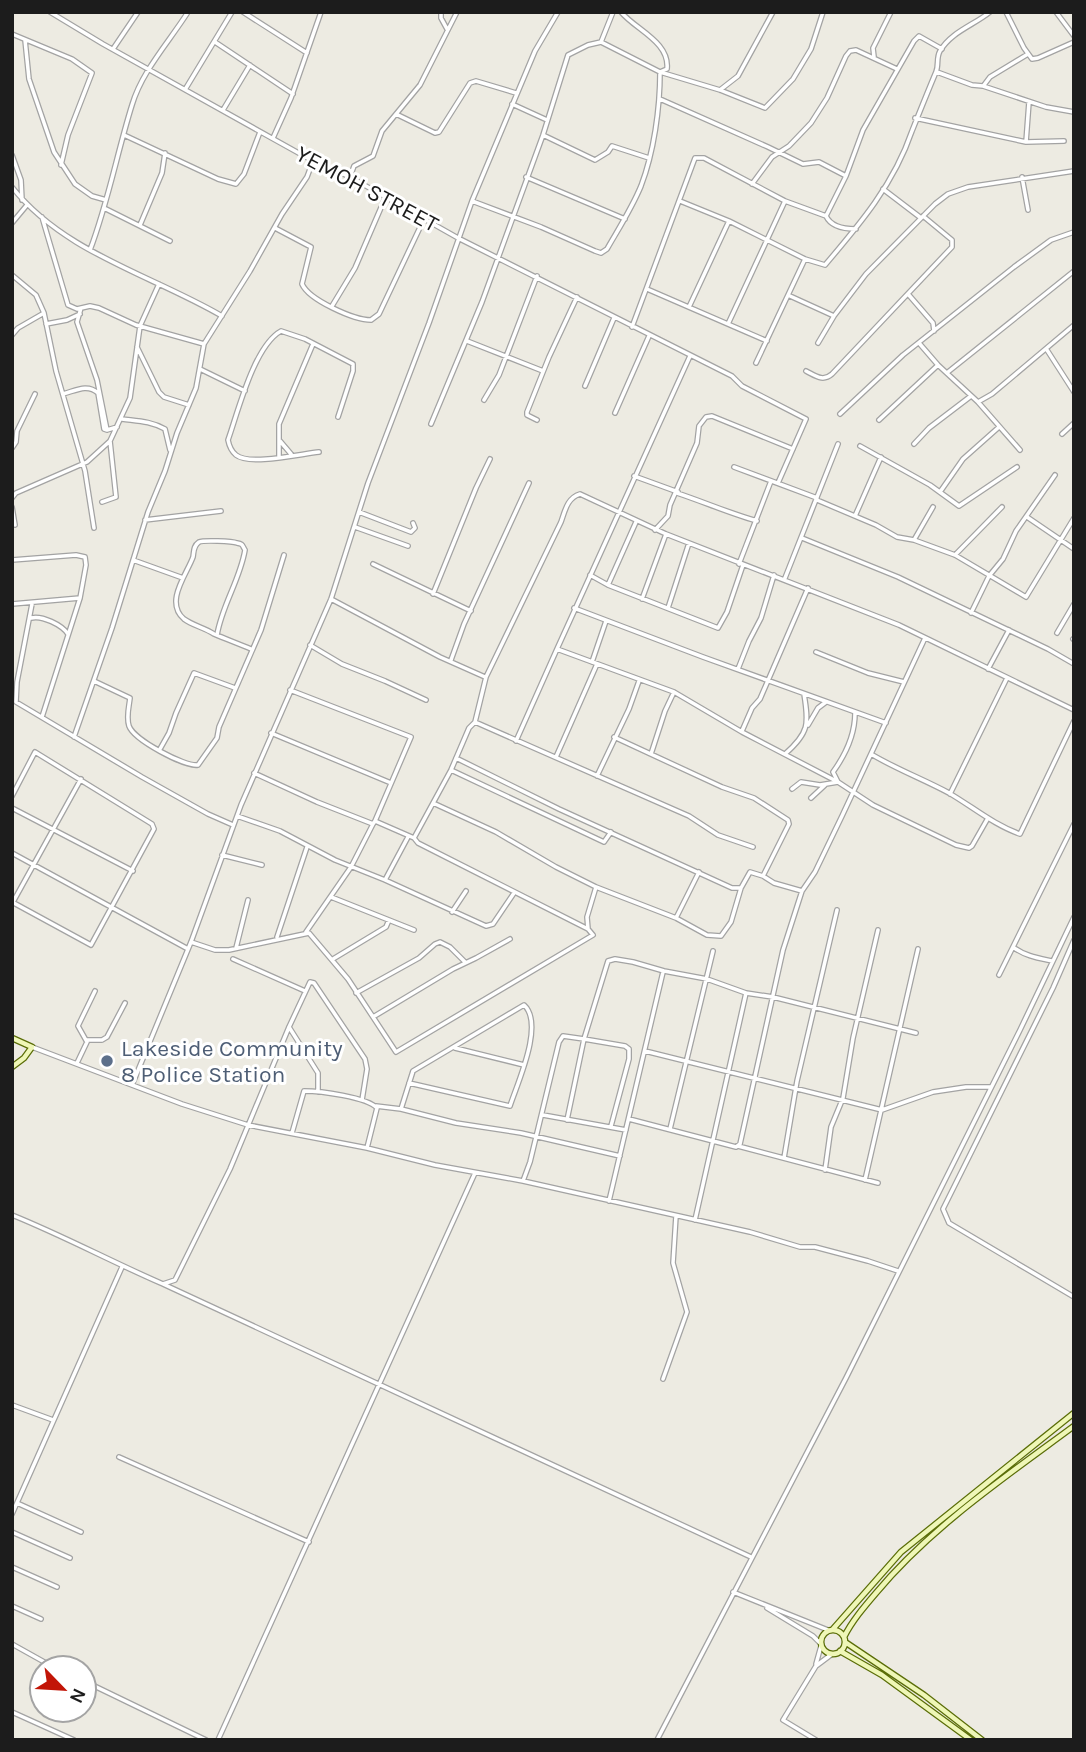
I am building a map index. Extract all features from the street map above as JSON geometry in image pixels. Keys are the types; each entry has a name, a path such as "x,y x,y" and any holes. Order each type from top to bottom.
{"street":[{"name":"YEMOH STREET","path":"50,12 313,161 350,177 458,238 732,376 742,386 806,419 793,449"},
{"path":"113,50 138,12"},
{"path":"90,250 131,106 148,69 188,12"},
{"path":"185,88 232,12"},
{"path":"243,12 307,54"},
{"path":"273,138 293,94 321,12"},
{"path":"441,12 447,29"},
{"path":"350,177 354,166 373,156 382,131 420,85 457,12"},
{"path":"132,1085 191,942 254,773 331,599 368,483 472,201 516,93 539,43 558,12"},
{"path":"601,42 613,12"},
{"path":"621,12 660,46 668,65 667,69 660,72"},
{"path":"720,90 738,76 773,12"},
{"path":"431,424 498,258 543,135 568,55 601,42 660,72 720,90 759,107 769,106 793,79 811,49 823,12"},
{"path":"874,57 873,48 891,12"},
{"path":"680,201 729,221 806,259 825,265 868,215 883,189 937,72 937,59 942,49 963,29 990,12"},
{"path":"1006,12 1032,59 1074,42"},
{"path":"1056,12 1074,36"},
{"path":"12,34 72,60 92,73 68,135 61,165"},
{"path":"826,216 846,176 863,130 919,36 942,49"},
{"path":"25,40 29,79 41,118 61,165 75,184 92,196 106,200"},
{"path":"215,42 293,94"},
{"path":"752,184 772,157 781,152 811,123 827,98 850,51 856,50 897,69"},
{"path":"983,86 990,77 1028,54"},
{"path":"223,110 250,65"},
{"path":"472,201 601,253 607,249 640,187 649,158 660,99 660,72"},
{"path":"937,72 972,85 1074,112"},
{"path":"396,114 435,134 439,132 470,83 476,81 516,93"},
{"path":"660,99 803,164 819,162 846,176"},
{"path":"1026,142 1029,101"},
{"path":"512,104 547,120"},
{"path":"915,118 1026,142 1064,141"},
{"path":"124,135 211,176 236,184 244,174 260,131"},
{"path":"543,135 596,160 612,146 649,158"},
{"path":"140,225 162,173 165,153"},
{"path":"12,156 21,180 22,200"},
{"path":"632,327 680,201 692,160 697,157 704,158 785,201 826,216 828,221 838,227 856,229"},
{"path":"74,737 145,520 177,433 190,406 201,369 204,344 307,177 313,161"},
{"path":"818,343 834,316 866,274 935,204 956,190 1022,177 1074,171"},
{"path":"526,177 625,219"},
{"path":"1022,177 1028,210"},
{"path":"12,187 27,205 90,250 175,290 222,316"},
{"path":"806,371 820,378 829,377 952,247 953,243 883,189"},
{"path":"332,306 355,268 386,196"},
{"path":"728,324 785,201"},
{"path":"12,223 27,205"},
{"path":"104,208 170,241"},
{"path":"42,217 66,304 80,311"},
{"path":"275,228 310,247 302,284 308,293 365,320 372,320 379,314 424,219"},
{"path":"690,307 729,221"},
{"path":"840,414 919,343 1051,240 1074,232"},
{"path":"755,363 806,259"},
{"path":"948,372 1074,271"},
{"path":"12,275 36,295 44,313 82,464 94,528"},
{"path":"484,400 499,375 537,276"},
{"path":"12,498 16,493 82,464 110,441 130,398 140,326 159,284"},
{"path":"647,289 767,341"},
{"path":"908,294 933,323 934,331"},
{"path":"790,296 834,316"},
{"path":"537,420 527,415 527,412 542,371 577,297"},
{"path":"46,324 67,320 90,306 140,326 204,344"},
{"path":"80,311 78,322 97,380 107,430"},
{"path":"12,335 27,322 44,313"},
{"path":"585,386 614,318"},
{"path":"978,401 992,394 1074,325"},
{"path":"319,452 250,460 237,456 230,447 228,440 245,391 257,362 273,335 281,331 353,364 338,418"},
{"path":"615,413 649,335"},
{"path":"466,341 542,371"},
{"path":"919,343 938,365 978,401 1020,450"},
{"path":"279,457 279,424 313,344"},
{"path":"136,345 159,392 164,397 190,406"},
{"path":"1046,349 1074,392"},
{"path":"516,741 690,355"},
{"path":"879,420 938,365"},
{"path":"201,369 245,391"},
{"path":"63,394 86,387 95,390 98,393 104,429 107,430"},
{"path":"12,449 35,394"},
{"path":"914,444 929,428 971,396"},
{"path":"655,530 668,516 670,505 697,443 699,426 709,416 793,449 778,483"},
{"path":"122,418 148,421 165,429 171,454"},
{"path":"1062,434 1074,423"},
{"path":"12,425 19,427"},
{"path":"107,430 117,426"},
{"path":"939,493 963,458 999,427"},
{"path":"278,440 292,455"},
{"path":"102,502 117,497 110,441"},
{"path":"785,579 838,444"},
{"path":"860,446 930,485 956,505 962,505 1017,467"},
{"path":"855,516 881,457"},
{"path":"433,594 490,459"},
{"path":"734,467 817,499 897,537 914,540 955,555 1026,597 1074,517"},
{"path":"971,613 989,576 1003,559 1013,536 1055,475"},
{"path":"634,476 723,512 757,521"},
{"path":"590,575 608,585 718,628 727,612 771,481"},
{"path":"451,660 529,483"},
{"path":"414,838 451,770 469,728 475,722 486,677 571,498 580,494 655,530 892,621 1074,710"},
{"path":"914,540 933,507"},
{"path":"955,555 1002,507"},
{"path":"12,508 15,525"},
{"path":"145,520 221,511"},
{"path":"359,512 411,532 415,528 413,523"},
{"path":"1027,517 1074,549"},
{"path":"608,585 636,522"},
{"path":"355,527 408,546"},
{"path":"642,599 666,534"},
{"path":"802,538 898,578 1074,664"},
{"path":"217,635 224,606 245,550 242,544 236,542 198,542 183,578 176,603 178,610 184,619 217,635 251,649"},
{"path":"668,608 689,543"},
{"path":"12,560 76,555 85,557 80,598 42,718"},
{"path":"94,681 129,697 128,723 131,730 148,746 160,749 185,765 198,765 216,738 275,590 284,555"},
{"path":"134,560 183,578"},
{"path":"373,564 471,611"},
{"path":"738,669 761,618 774,575"},
{"path":"742,732 752,708 760,699 808,588"},
{"path":"12,604 80,598"},
{"path":"331,599 440,657 486,677"},
{"path":"32,604 15,699 24,708 74,737 208,814 233,825"},
{"path":"1057,633 1074,604"},
{"path":"575,608 886,723"},
{"path":"31,618 38,616 63,627 68,634"},
{"path":"556,757 595,663 606,621"},
{"path":"988,669 1009,630"},
{"path":"738,1146 783,950 803,891 854,792 925,638"},
{"path":"310,645 342,664 426,700"},
{"path":"556,649 674,692 742,732 838,782 873,805 965,848 972,846 988,818"},
{"path":"816,652 868,673 904,682"},
{"path":"160,749 194,673 236,688"},
{"path":"950,794 1007,678"},
{"path":"597,776 629,709 639,681"},
{"path":"290,690 411,737 374,823 351,867 306,932"},
{"path":"651,754 664,711 674,692"},
{"path":"804,694 808,718 806,727"},
{"path":"785,754 798,742 818,708 826,702"},
{"path":"838,782 833,772 845,757 855,727 855,713"},
{"path":"871,754 886,764 950,794 1020,834 1074,721"},
{"path":"475,722 693,818 718,835 753,847"},
{"path":"271,733 391,783"},
{"path":"614,737 639,751 754,798 788,820 789,824 763,876"},
{"path":"12,796 35,752 80,779 153,827 133,871 91,945 13,902 80,779"},
{"path":"456,758 732,888 741,888"},
{"path":"451,770 604,842 611,832"},
{"path":"191,942 215,950 236,948 306,932 313,934 396,1052 592,937 593,932 588,929 418,843 414,838 317,802 254,773"},
{"path":"792,789 801,782 827,785 838,782"},
{"path":"811,798 827,785"},
{"path":"433,803 496,832 596,887 676,918 707,935 721,936 731,922 741,888 750,872 774,883 803,891"},
{"path":"12,808 133,871"},
{"path":"237,816 280,831 351,867 490,926 514,893"},
{"path":"999,975 1074,824"},
{"path":"385,880 408,837"},
{"path":"276,939 307,847"},
{"path":"12,853 188,948"},
{"path":"222,855 262,865"},
{"path":"676,918 699,872"},
{"path":"588,929 587,917 596,887"},
{"path":"453,912 466,891"},
{"path":"331,897 414,930"},
{"path":"236,948 248,900"},
{"path":"784,1158 796,1089 836,910"},
{"path":"657,1740 846,1378 1074,917"},
{"path":"333,959 386,927 389,920"},
{"path":"825,1170 831,1127 842,1098 878,930"},
{"path":"373,1017 510,939"},
{"path":"1074,940 1026,1045 943,1209 949,1223 1074,1297"},
{"path":"1015,943 1013,947 1020,952 1053,961"},
{"path":"356,993 419,957 435,944 450,947 466,962"},
{"path":"865,1180 918,949"},
{"path":"670,1129 713,951"},
{"path":"233,959 305,991"},
{"path":"567,1120 584,1040 608,961 615,959 707,979 746,993 773,996 916,1033"},
{"path":"609,1201 664,971"},
{"path":"163,1284 175,1280 180,1272 230,1169 310,982 314,983 365,1059 367,1069 362,1100"},
{"path":"87,1040 78,1026 95,991"},
{"path":"695,1220 746,993"},
{"path":"87,1040 102,1040 107,1037 125,1003"},
{"path":"401,1109 409,1083 413,1071 524,1005 531,1016 532,1027 524,1065 510,1106 409,1083"},
{"path":"289,1027 318,1073 318,1092"},
{"path":"523,1181 559,1042 563,1036 625,1046 629,1049 629,1059 611,1126"},
{"path":"12,1038 182,1104 248,1125 523,1181 750,1232 800,1247 819,1248 898,1271"},
{"path":"77,1063 87,1040"},
{"path":"12,1066 24,1058 32,1047"},
{"path":"454,1048 524,1065"},
{"path":"646,1051 882,1110 933,1092 966,1087 991,1087"},
{"path":"292,1133 304,1091 362,1100 376,1106 620,1156"},
{"path":"368,1148 376,1106"},
{"path":"542,1115 626,1130"},
{"path":"629,1119 878,1183"},
{"path":"218,1740 475,1173"},
{"path":"12,1215 64,1236 122,1267 751,1557"},
{"path":"663,1380 687,1312 673,1263 676,1216"},
{"path":"12,1514 122,1267"},
{"path":"12,1405 53,1420"},
{"path":"816,1740 783,1720 816,1666 822,1636 831,1630 901,1552 1074,1413"},
{"path":"840,1651 854,1620 905,1559 1074,1426"},
{"path":"119,1457 309,1542"},
{"path":"17,1503 81,1532"},
{"path":"12,1532 70,1558"},
{"path":"12,1567 57,1587"},
{"path":"733,1592 841,1632 844,1639 982,1740"},
{"path":"12,1606 41,1619"},
{"path":"765,1606 813,1636 824,1651 832,1654"},
{"path":"12,1644 30,1654"},
{"path":"816,1666 840,1651"},
{"path":"840,1651 882,1675 971,1740"},
{"path":"98,1688 206,1740"},
{"path":"12,1718 13,1712 74,1740"}],"place":[{"name":"Lakeside Community 8 Police Station","path":"107,1061"}]}
